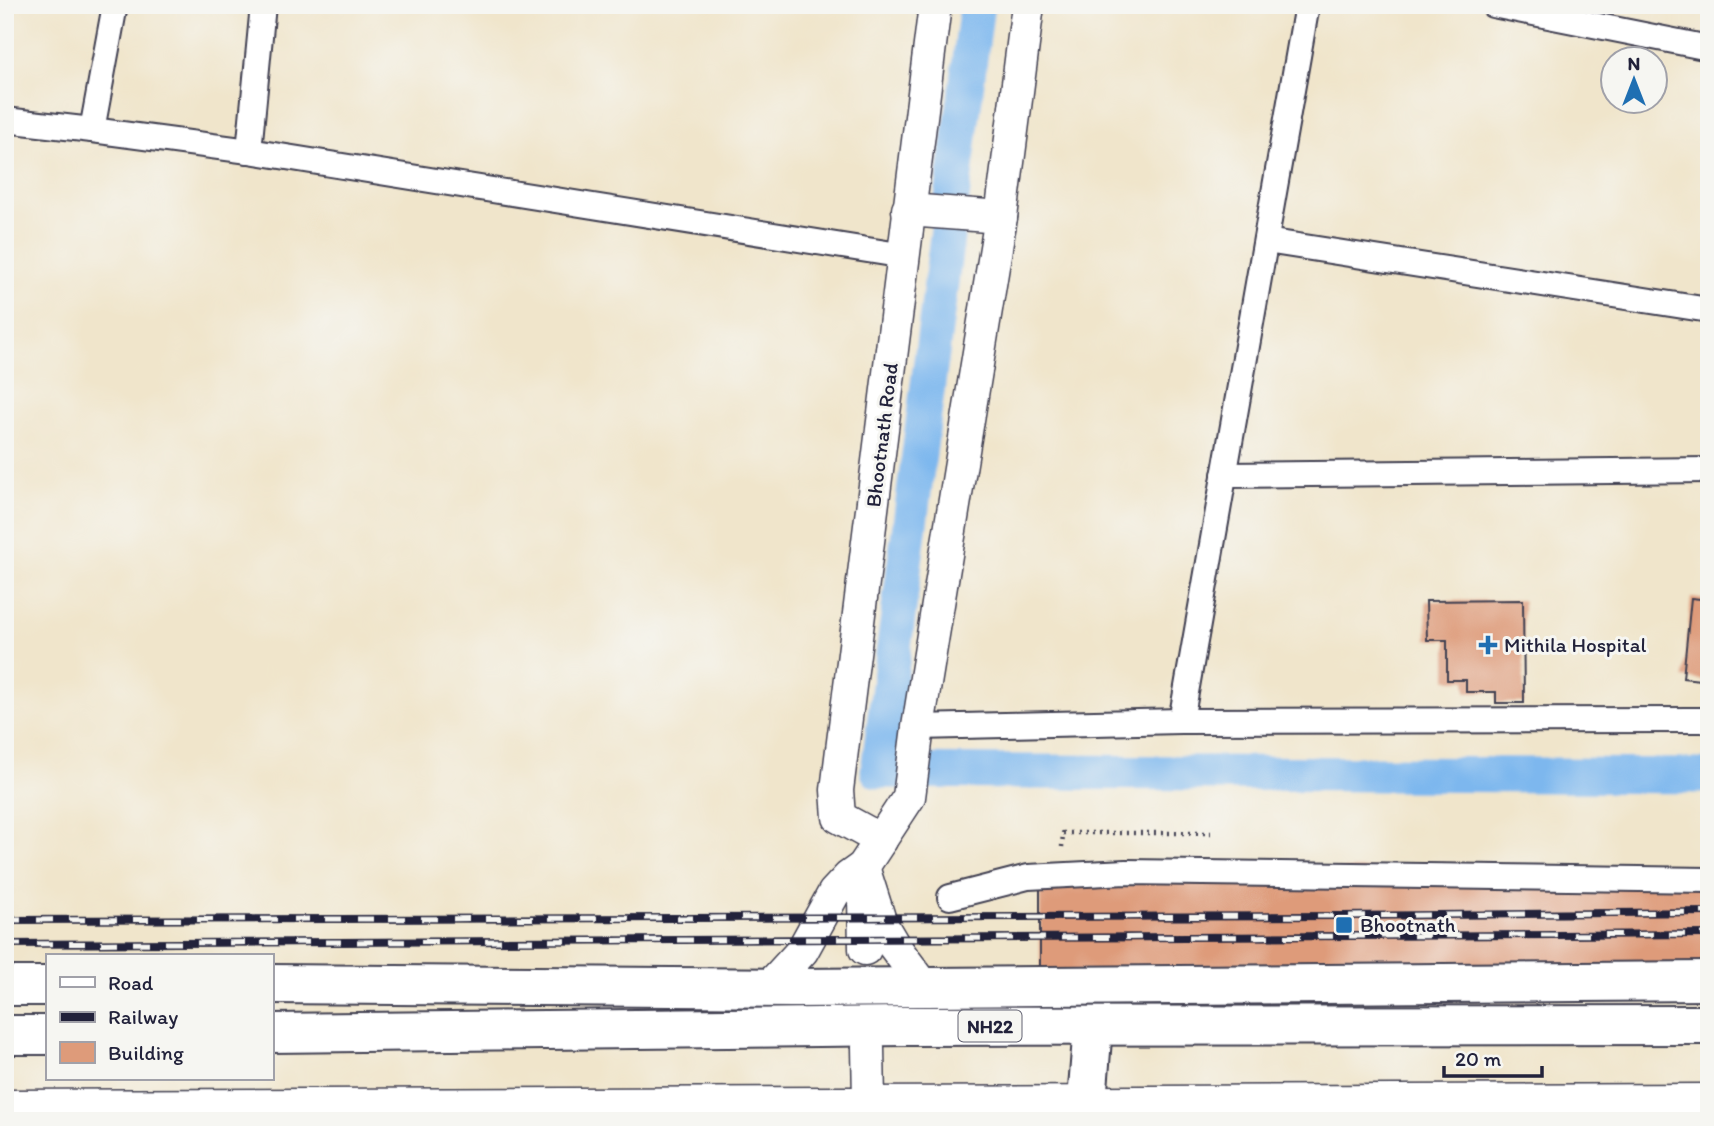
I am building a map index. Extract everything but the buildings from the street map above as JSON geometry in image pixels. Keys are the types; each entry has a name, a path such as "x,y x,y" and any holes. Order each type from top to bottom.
{"highway":[{"name":"NH22","path":"273,984 768,988 1709,981"},
{"path":"5,986 46,986"},
{"name":"NH22","path":"273,1033 1093,1026 1709,1025"},
{"path":"1087,1101 1093,1026"},
{"path":"5,1035 46,1035"}],"street":[{"path":"92,130 115,5"},
{"path":"248,151 263,5"},
{"name":"Bhootnath Road","path":"881,840 839,817 837,790 905,256 914,211 935,5"},
{"path":"768,988 802,951 834,893 863,867 909,797 991,217 1028,5"},
{"path":"1181,721 1307,5"},
{"path":"1508,7 1709,48"},
{"path":"5,120 248,151 905,256"},
{"path":"914,211 991,217"},
{"path":"1266,241 1709,310"},
{"path":"1224,475 1709,470"},
{"path":"917,732 1181,721 1709,720"},
{"path":"863,867 865,949"},
{"path":"863,867 881,924 924,986"},
{"path":"950,897 1028,877 1126,872 1709,880"},
{"path":"868,1047 869,1102"},
{"path":"5,1106 727,1112 869,1102 1709,1100"}],"path":[{"path":"1062,858 1062,833 1212,833"}],"waterway":[{"path":"977,5 878,771 1709,776"}],"railway":[{"path":"5,920 1343,916 1709,912"},
{"path":"5,944 1709,934"}],"place":[{"name":"Mithila Hospital","path":"1488,645"},
{"name":"Bhootnath","path":"1344,925"}]}
